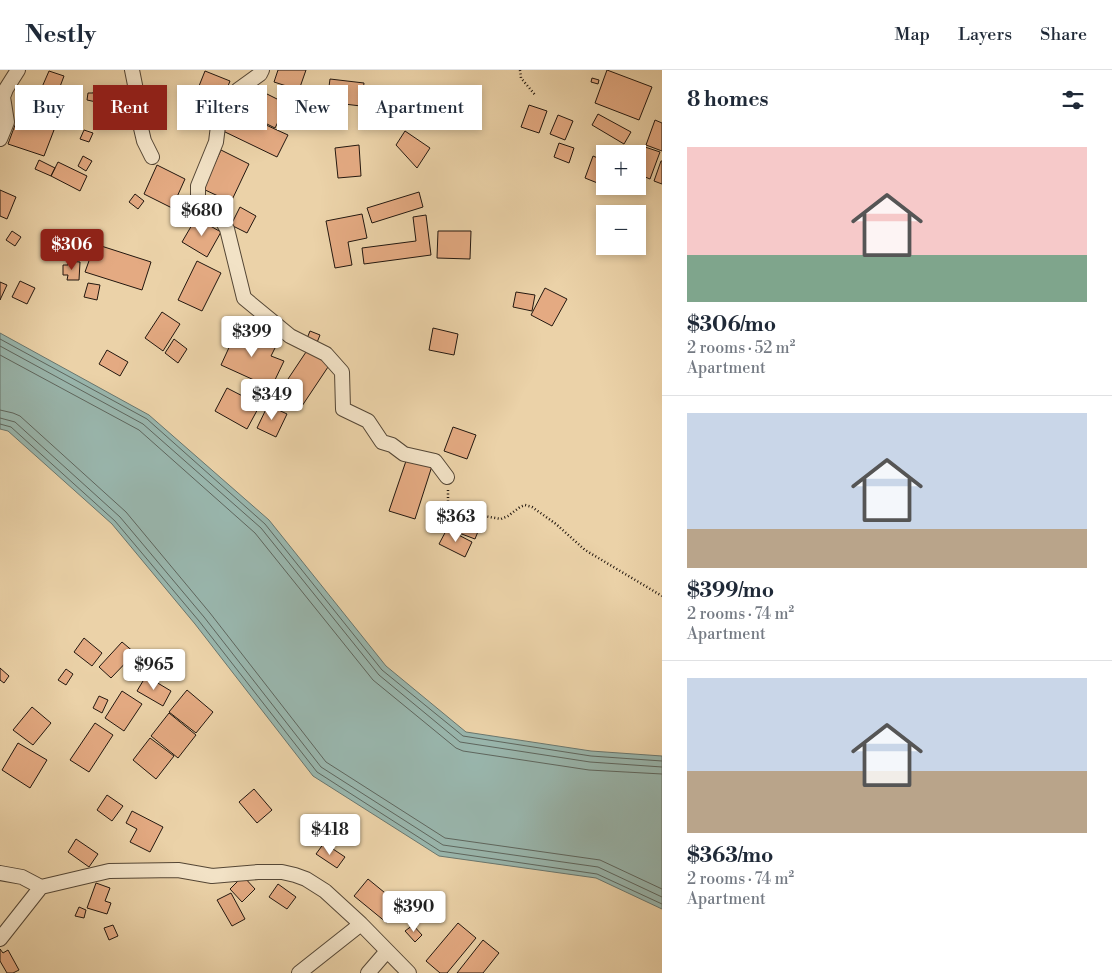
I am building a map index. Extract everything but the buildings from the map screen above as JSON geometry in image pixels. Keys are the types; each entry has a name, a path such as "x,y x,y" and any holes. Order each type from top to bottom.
{"street":[{"path":"0,139 7,122 3,97 18,70"},
{"path":"132,70 140,110 140,124 144,141 152,157"},
{"path":"262,70 260,74 230,97 223,110 216,142 198,186 198,199 221,219 228,229 244,298 290,336 326,354 342,372 343,409 368,420 382,442 404,454 435,461 447,477"},
{"path":"0,940 41,887 108,870 178,870 212,876 282,872 306,879 325,891 361,924 409,973"},
{"path":"0,872 22,877 41,887"},
{"path":"299,973 361,924"},
{"path":"368,973 387,951"}],"path":[{"path":"520,70 521,78 536,96"},
{"path":"447,477 448,502 452,508 461,512 501,519 525,505 532,507 556,524 585,550 662,596"}],"water":[{"path":"0,333 149,415 269,520 386,666 466,732 591,751 662,756 662,909 596,878 439,856 313,776 195,624 112,524 8,431 0,429"}]}
